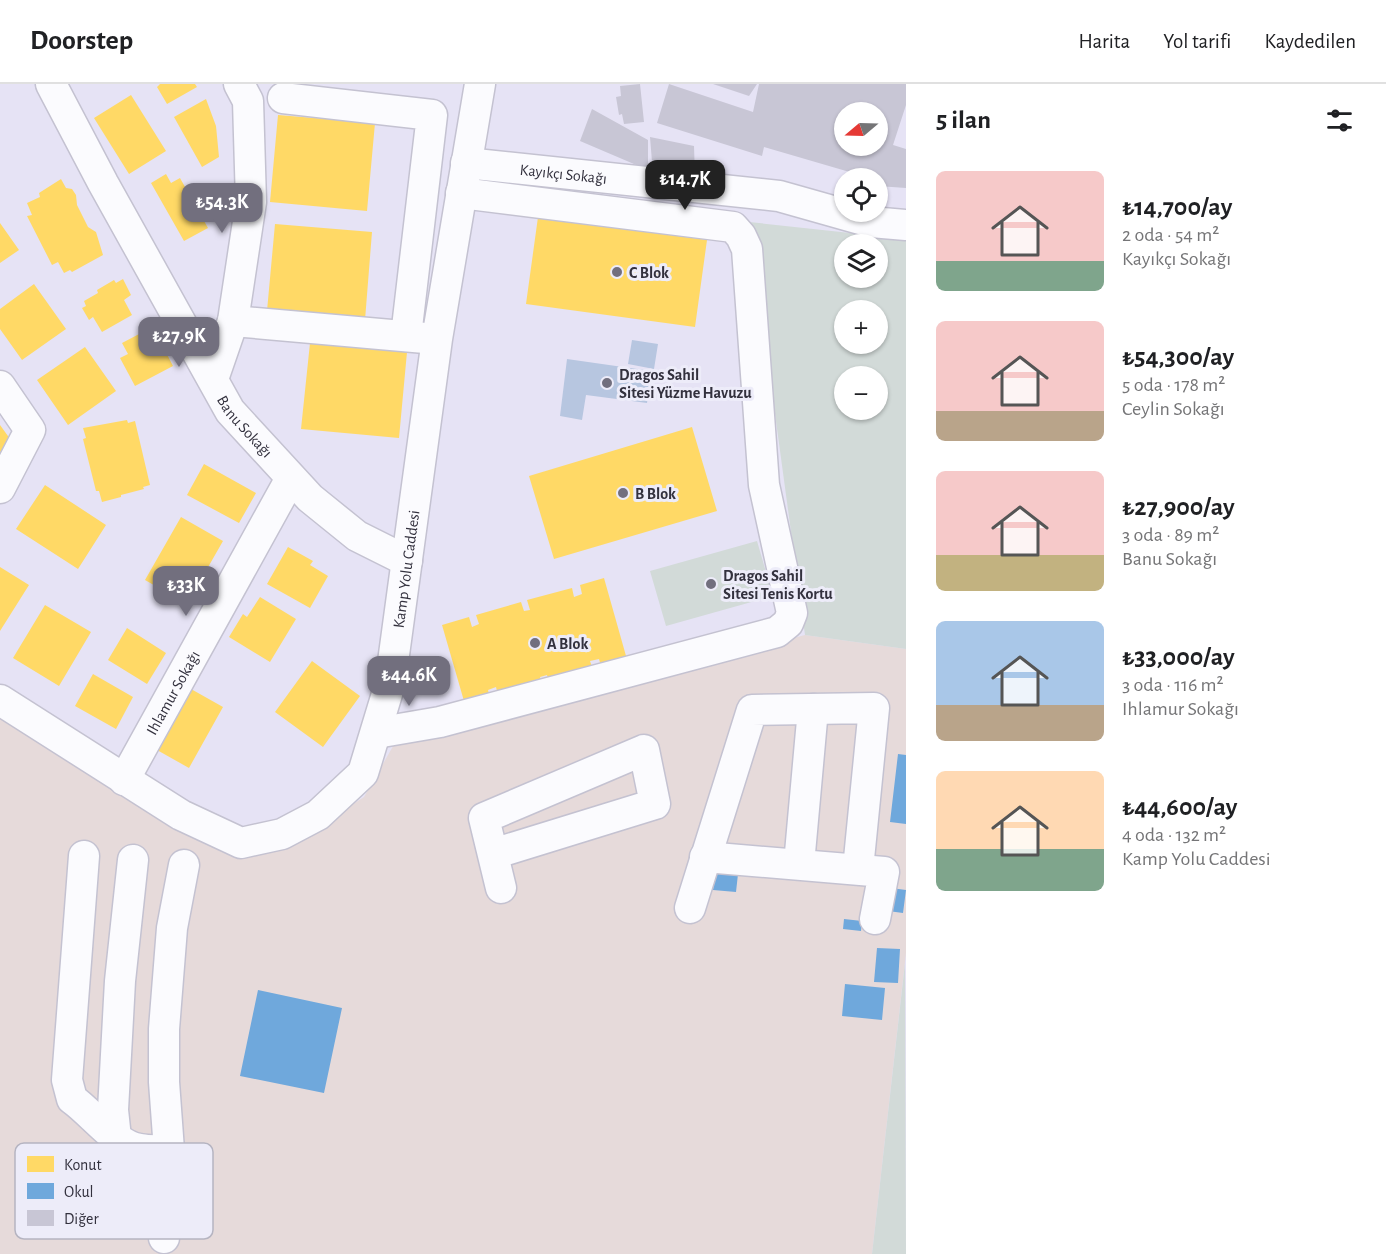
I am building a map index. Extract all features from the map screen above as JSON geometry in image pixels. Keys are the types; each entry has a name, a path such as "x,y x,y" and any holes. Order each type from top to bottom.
{"street":[{"name":"Banu Sokağı","path":"51,84 103,183 230,411 310,498 357,536 407,561"},
{"path":"213,380 233,321 251,202 248,101 239,84"},
{"name":"Kamp Yolu Caddesi","path":"0,700 181,815 241,843 282,834 318,815 363,773 390,684 437,339 480,84"},
{"path":"283,98 432,115 406,336"},
{"name":"Kayıkçı Sokağı","path":"466,163 779,196 871,222 906,225"},
{"path":"376,733 440,722 777,632 788,623 792,613 764,485 747,249 741,236 733,227 461,193"},
{"path":"233,321 437,339"},
{"path":"0,386 30,430 0,488"},
{"name":"Ihlamur Sokağı","path":"124,780 291,478"},
{"path":"690,908 752,710 874,708 858,869"},
{"path":"799,864 813,709"},
{"path":"493,854 655,804 644,750 484,818 501,888"},
{"path":"84,856 67,1080 72,1099 116,1138 126,1143"},
{"path":"705,857 884,872 875,919"},
{"path":"116,1138 113,1110 120,981 133,860"},
{"path":"168,1143 164,1082 164,1029 172,928 184,865"}],"shaded area":[{"path":"749,222 860,234 834,234 834,288 888,288 888,237 906,239 906,649 805,635"},
{"name":"Dragos Sahil Sitesi Tenis Kortu","path":"757,541 773,596 666,626 650,571"},
{"path":"805,635 906,649 906,953 872,1254 0,1254 0,711 119,785 286,847 364,797 396,741"},
{"path":"905,963 906,1254 872,1254"}],"water":[{"path":"632,340 658,344 654,369 628,364"},
{"name":"Dragos Sahil Sitesi Yüzme Havuzu","path":"567,359 651,371 647,403 586,395 582,420 560,416"}],"building: Konut":[{"path":"160,84 195,84 197,87 167,104 157,87"},
{"path":"131,95 166,151 129,174 94,118"},
{"path":"206,99 216,126 219,157 202,167 174,117"},
{"path":"278,115 375,123 367,211 270,202"},
{"path":"166,174 171,183 180,178 208,228 184,241 151,183"},
{"path":"61,179 66,188 72,189 76,195 77,205 88,227 96,232 103,255 72,272 70,270 64,273 58,262 52,265 27,216 32,215 27,203 40,197 39,193"},
{"name":"C Blok","path":"538,217 707,240 695,327 526,304"},
{"path":"0,223 19,250 0,263"},
{"path":"275,224 372,232 365,320 267,311"},
{"path":"123,279 131,295 124,300 132,315 102,332 93,317 89,320 82,308 86,306 84,301 114,280 116,283"},
{"path":"34,284 66,329 22,360 0,329 0,309"},
{"path":"143,332 148,340 157,335 173,366 135,386 120,358 128,354 122,343"},
{"path":"310,343 407,352 399,438 301,429"},
{"path":"85,347 116,391 68,425 37,380"},
{"path":"127,420 128,423 135,421 150,485 102,502 99,491 96,491 83,439 86,438 83,428"},
{"path":"0,425 13,443 0,452"},
{"name":"B Blok","path":"692,427 717,511 554,559 529,476"},
{"path":"204,464 256,493 239,523 187,495"},
{"path":"45,485 106,525 78,569 16,529"},
{"path":"181,517 223,541 187,604 145,580"},
{"path":"288,547 313,561 310,565 328,576 310,608 267,584"},
{"path":"0,567 29,585 0,631"},
{"name":"A Blok","path":"604,578 628,663 602,670 599,659 590,661 594,673 550,685 547,675 540,677 543,686 499,699 496,687 488,690 491,701 466,708 442,625 469,617 472,627 479,624 476,615 521,602 524,611 530,610 527,600 572,588 574,597 582,594 580,585"},
{"path":"260,597 296,619 270,662 229,637 243,614 247,617"},
{"path":"45,605 91,632 59,686 13,658"},
{"path":"127,628 166,653 147,684 108,660"},
{"path":"312,661 360,696 323,747 275,712"},
{"path":"93,674 133,697 116,729 75,706"},
{"path":"191,689 223,707 189,768 157,750"}],"building: Okul":[{"path":"898,754 906,755 906,824 890,822"},
{"path":"715,872 738,874 736,892 713,890"},
{"path":"891,888 906,890 903,913 888,911"},
{"path":"844,919 862,921 861,931 843,929"},
{"path":"877,948 900,949 898,983 874,982"},
{"path":"845,984 885,988 882,1020 842,1016"},
{"path":"258,990 342,1008 324,1093 240,1076"}],"building: Diğer":[{"path":"640,84 644,122 624,124 622,114 619,115 616,97 621,96 620,86"},
{"path":"669,84 753,112 759,84 906,84 906,105 893,145 906,149 906,188 888,187 888,168 836,168 764,147 762,156 657,123"},
{"path":"713,84 757,84 749,96"},
{"path":"592,109 648,140 648,170 580,141"},
{"path":"650,137 694,146 695,177 653,174"}],"place":[{"name":"C Blok","path":"617,272"},
{"name":"Dragos Sahil Sitesi Yüzme Havuzu","path":"607,383"},
{"name":"B Blok","path":"623,493"},
{"name":"Dragos Sahil Sitesi Tenis Kortu","path":"711,584"},
{"name":"A Blok","path":"535,643"}]}
